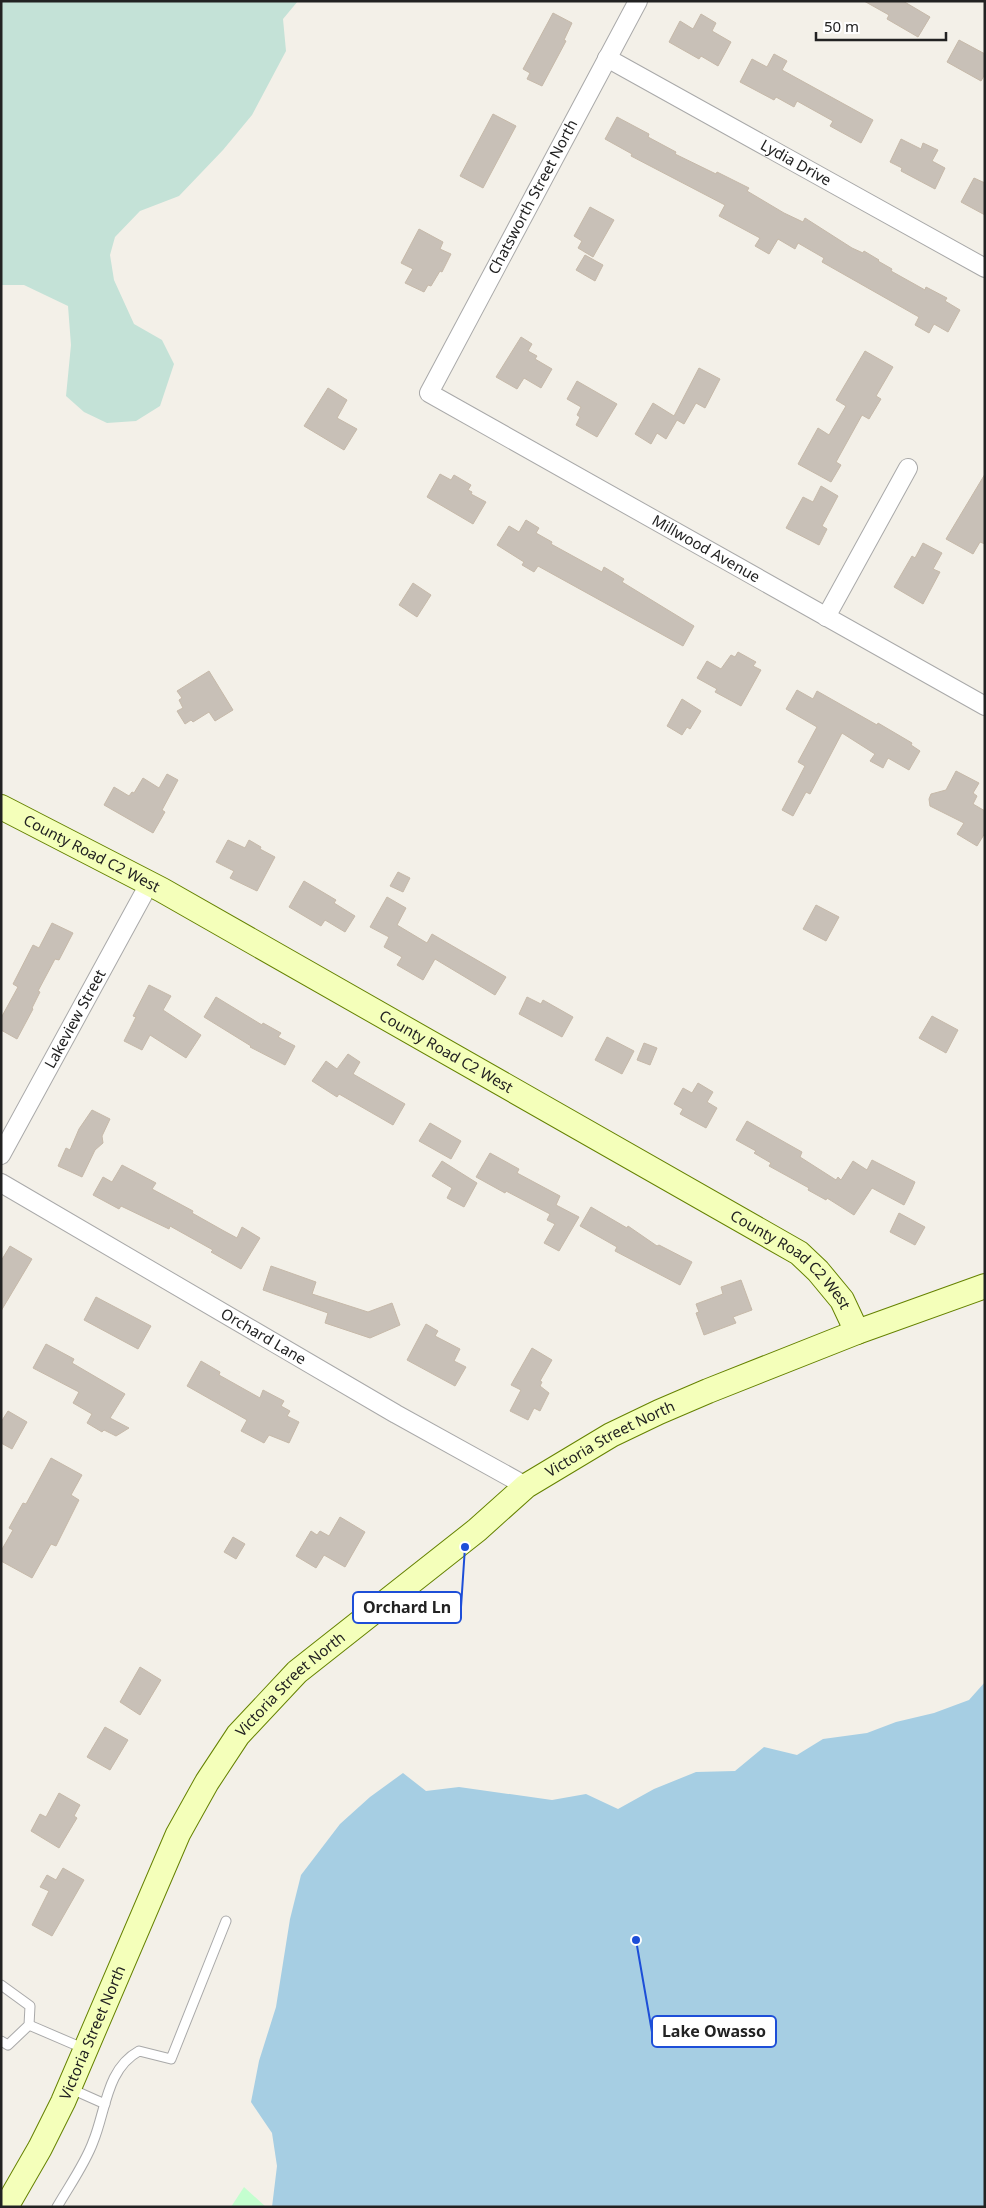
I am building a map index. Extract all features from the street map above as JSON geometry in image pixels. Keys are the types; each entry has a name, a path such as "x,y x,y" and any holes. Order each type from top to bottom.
{"street":[{"name":"Chatsworth Street North","path":"429,392 638,1"},
{"name":"Lydia Drive","path":"608,58 985,268"},
{"name":"Millwood Avenue","path":"429,392 985,706"},
{"path":"826,617 908,468"},
{"name":"County Road C2 West","path":"1,807 170,895 799,1253 818,1271 842,1300 857,1332"},
{"name":"Lakeview Street","path":"1,1154 149,884"},
{"name":"Orchard Lane","path":"1,1183 396,1414 526,1486"},
{"name":"Victoria Street North","path":"6,2207 40,2148 69,2088 178,1834 207,1782 238,1735 296,1672 477,1530 526,1486 611,1435 659,1412 857,1332 985,1286"}],"lane":[{"path":"57,2207 93,2143 109,2088 120,2066 130,2056 139,2052 171,2059 226,1921"},
{"path":"1,1986 30,2006 29,2025 8,2045 1,2041"},
{"path":"29,2025 85,2050"},
{"path":"69,2088 105,2104"}],"shaded area":[{"path":"1,1 298,1 283,19 286,51 252,115 223,150 179,196 140,211 115,237 110,255 114,280 134,324 162,340 174,364 160,406 136,421 107,423 84,412 66,396 71,345 68,306 24,285 1,285"},
{"path":"985,1682 985,2207 272,2207 277,2166 272,2133 251,2102 259,2061 276,2007 290,1919 301,1875 340,1824 370,1797 403,1773 426,1791 459,1787 552,1800 586,1794 618,1809 654,1789 696,1772 735,1771 764,1747 797,1755 823,1739 867,1733 896,1722 934,1713 969,1700"}],"green space":[{"path":"244,2187 266,2207 231,2207"}],"building":[{"path":"864,1 903,1 930,17 918,37 887,19 889,15"},
{"path":"553,13 572,23 564,40 566,41 542,86 527,79 530,73 523,69"},
{"path":"701,14 716,23 712,31 731,42 718,66 701,56 699,59 669,42 680,21 693,29"},
{"path":"959,40 985,54 985,74 981,81 947,62"},
{"path":"774,54 787,61 782,70 873,120 861,143 830,126 833,121 797,101 794,107 776,97 774,100 740,82 752,59 767,67"},
{"path":"493,114 516,126 483,188 460,176"},
{"path":"617,117 649,134 648,137 676,152 675,154 749,188 747,191 784,213 803,222 805,218 852,248 863,253 864,251 879,260 892,269 891,271 925,290 926,287 947,298 945,301 960,310 948,332 934,324 929,333 915,325 919,317 822,262 824,258 798,243 795,249 778,239 769,254 755,246 760,238 719,216 725,205 631,156 632,154 605,139"},
{"path":"901,139 921,149 923,143 938,150 932,161 945,168 935,189 901,171 902,168 890,162"},
{"path":"974,178 985,183 985,215 961,202"},
{"path":"590,207 614,220 593,257 578,248 582,241 574,236"},
{"path":"419,229 443,242 440,249 451,254 442,272 440,271 431,286 428,285 424,292 405,283 413,269 401,263"},
{"path":"585,255 603,265 595,281 576,270"},
{"path":"521,337 532,344 528,351 537,356 535,359 552,369 541,388 524,378 517,389 496,377"},
{"path":"865,351 893,367 876,396 881,399 869,419 862,415 836,462 841,465 831,482 798,464 818,428 829,435 846,406 836,400"},
{"path":"699,368 720,379 705,408 696,403 684,424 677,420 666,439 657,433 651,444 635,434 653,403 674,416"},
{"path":"577,381 617,404 597,437 576,425 580,417 577,415 581,407 567,399"},
{"path":"328,388 347,400 337,418 357,429 344,450 304,426"},
{"path":"440,474 451,480 454,475 471,485 468,490 472,492 471,494 486,502 473,524 427,497"},
{"path":"985,474 985,544 980,542 973,554 946,539"},
{"path":"821,486 838,496 822,526 827,529 819,545 786,528 803,497 813,502"},
{"path":"526,520 539,528 536,533 552,542 551,544 602,572 604,567 624,579 622,582 694,626 683,646 538,566 534,572 522,565 524,562 497,545 509,526 519,532"},
{"path":"923,543 942,553 933,569 940,572 923,604 894,587 912,556 915,558"},
{"path":"413,583 431,595 417,617 399,605"},
{"path":"738,652 756,662 753,666 761,670 741,706 715,692 717,689 697,678 707,661 721,669 731,655 735,657"},
{"path":"209,671 233,710 215,721 209,712 193,722 191,720 185,724 177,711 183,708 179,700 182,698 177,691"},
{"path":"797,690 813,699 817,691 912,743 911,745 920,751 909,770 888,758 883,768 870,761 875,754 842,733 810,794 806,792 793,816 782,810 805,766 798,762 817,727 786,709"},
{"path":"682,699 701,711 690,729 687,727 682,735 667,726"},
{"path":"956,771 979,783 973,793 977,796 973,804 985,811 985,833 977,846 957,834 964,823 930,806 929,799 931,794 946,790"},
{"path":"167,774 178,780 162,810 165,812 153,833 104,805 114,787 129,796 132,792 134,793 143,778 159,788"},
{"path":"228,840 245,848 249,840 261,847 260,849 275,857 257,891 230,878 234,871 216,862"},
{"path":"398,872 410,878 403,892 390,886"},
{"path":"304,881 336,900 334,903 355,916 345,932 325,920 321,926 289,907"},
{"path":"387,897 406,908 397,925 427,943 432,934 506,977 495,995 435,959 423,980 397,965 402,957 384,947 389,937 370,927"},
{"path":"816,905 839,917 826,941 803,929"},
{"path":"52,923 73,933 59,960 55,959 38,991 40,992 33,1009 17,1039 1,1030 1,1018 18,987 13,984 33,945 39,948"},
{"path":"149,985 171,996 163,1010 201,1035 186,1058 150,1035 142,1050 124,1041 136,1017 133,1016"},
{"path":"216,997 262,1025 263,1023 281,1033 278,1037 295,1046 285,1065 250,1047 204,1017"},
{"path":"527,997 541,1004 543,1000 573,1017 562,1037 519,1014"},
{"path":"932,1016 958,1030 946,1053 919,1038"},
{"path":"607,1037 634,1051 622,1074 595,1060"},
{"path":"644,1043 657,1048 650,1065 637,1060"},
{"path":"348,1054 360,1062 353,1074 405,1104 393,1125 339,1094 337,1097 312,1081 326,1061 337,1069"},
{"path":"698,1083 713,1092 707,1102 717,1108 706,1128 680,1114 683,1109 674,1104 683,1088 692,1093"},
{"path":"92,1110 110,1119 102,1136 103,1143 95,1150 82,1177 58,1166 66,1148 70,1150 79,1129"},
{"path":"747,1121 802,1152 800,1157 836,1180 838,1177 841,1180 853,1161 867,1170 872,1160 915,1182 904,1205 872,1188 854,1215 769,1166 771,1163 754,1153 756,1151 736,1140"},
{"path":"430,1123 461,1141 451,1159 419,1141"},
{"path":"490,1153 519,1169 517,1173 560,1196 556,1205 579,1217 559,1251 544,1243 555,1224 547,1220 550,1214 476,1177"},
{"path":"442,1161 477,1183 464,1207 447,1198 452,1188 432,1176"},
{"path":"122,1165 156,1183 152,1189 237,1238 242,1227 260,1238 241,1269 211,1252 213,1250 170,1226 169,1229 121,1206 119,1209 93,1195 103,1177 112,1182"},
{"path":"591,1207 627,1228 628,1226 657,1246 659,1245 692,1262 680,1285 615,1251 617,1247 580,1226"},
{"path":"899,1213 925,1227 915,1245 890,1232"},
{"path":"10,1246 32,1259 1,1311 1,1261"},
{"path":"271,1266 316,1282 312,1294 368,1312 392,1303 400,1325 370,1338 325,1323 328,1313 263,1290"},
{"path":"741,1280 752,1310 733,1317 736,1323 704,1335 696,1313 699,1312 696,1304 723,1294 721,1287"},
{"path":"96,1297 151,1326 138,1349 84,1320"},
{"path":"426,1324 438,1331 435,1336 460,1349 454,1361 466,1367 455,1386 407,1360"},
{"path":"46,1344 74,1359 72,1363 125,1394 110,1418 129,1428 116,1436 104,1430 102,1432 87,1423 92,1414 73,1403 79,1392 33,1368"},
{"path":"532,1348 552,1360 540,1381 542,1382 540,1386 549,1393 540,1411 534,1408 528,1420 510,1411 521,1390 511,1385"},
{"path":"201,1361 220,1372 219,1375 260,1398 263,1390 284,1401 281,1406 290,1411 287,1416 299,1422 289,1443 269,1435 264,1443 241,1431 247,1420 187,1386"},
{"path":"8,1411 27,1422 12,1449 1,1443 1,1422"},
{"path":"51,1458 82,1475 71,1495 79,1500 56,1546 51,1544 32,1578 1,1561 1,1551 13,1530 9,1528 23,1503 26,1504"},
{"path":"340,1517 365,1532 345,1567 324,1555 316,1568 296,1556 311,1531 317,1535 320,1531 329,1536"},
{"path":"233,1537 245,1544 236,1559 224,1552"},
{"path":"140,1667 161,1680 140,1715 120,1702"},
{"path":"105,1727 128,1740 110,1770 87,1757"},
{"path":"59,1793 80,1805 74,1816 77,1818 59,1848 31,1831 40,1814 46,1817"},
{"path":"63,1868 84,1880 52,1936 32,1925 49,1891 40,1887 47,1875 56,1880"}],"place":[{"name":"Orchard Ln","path":"465,1547"},
{"name":"Lake Owasso","path":"636,1940"}]}
